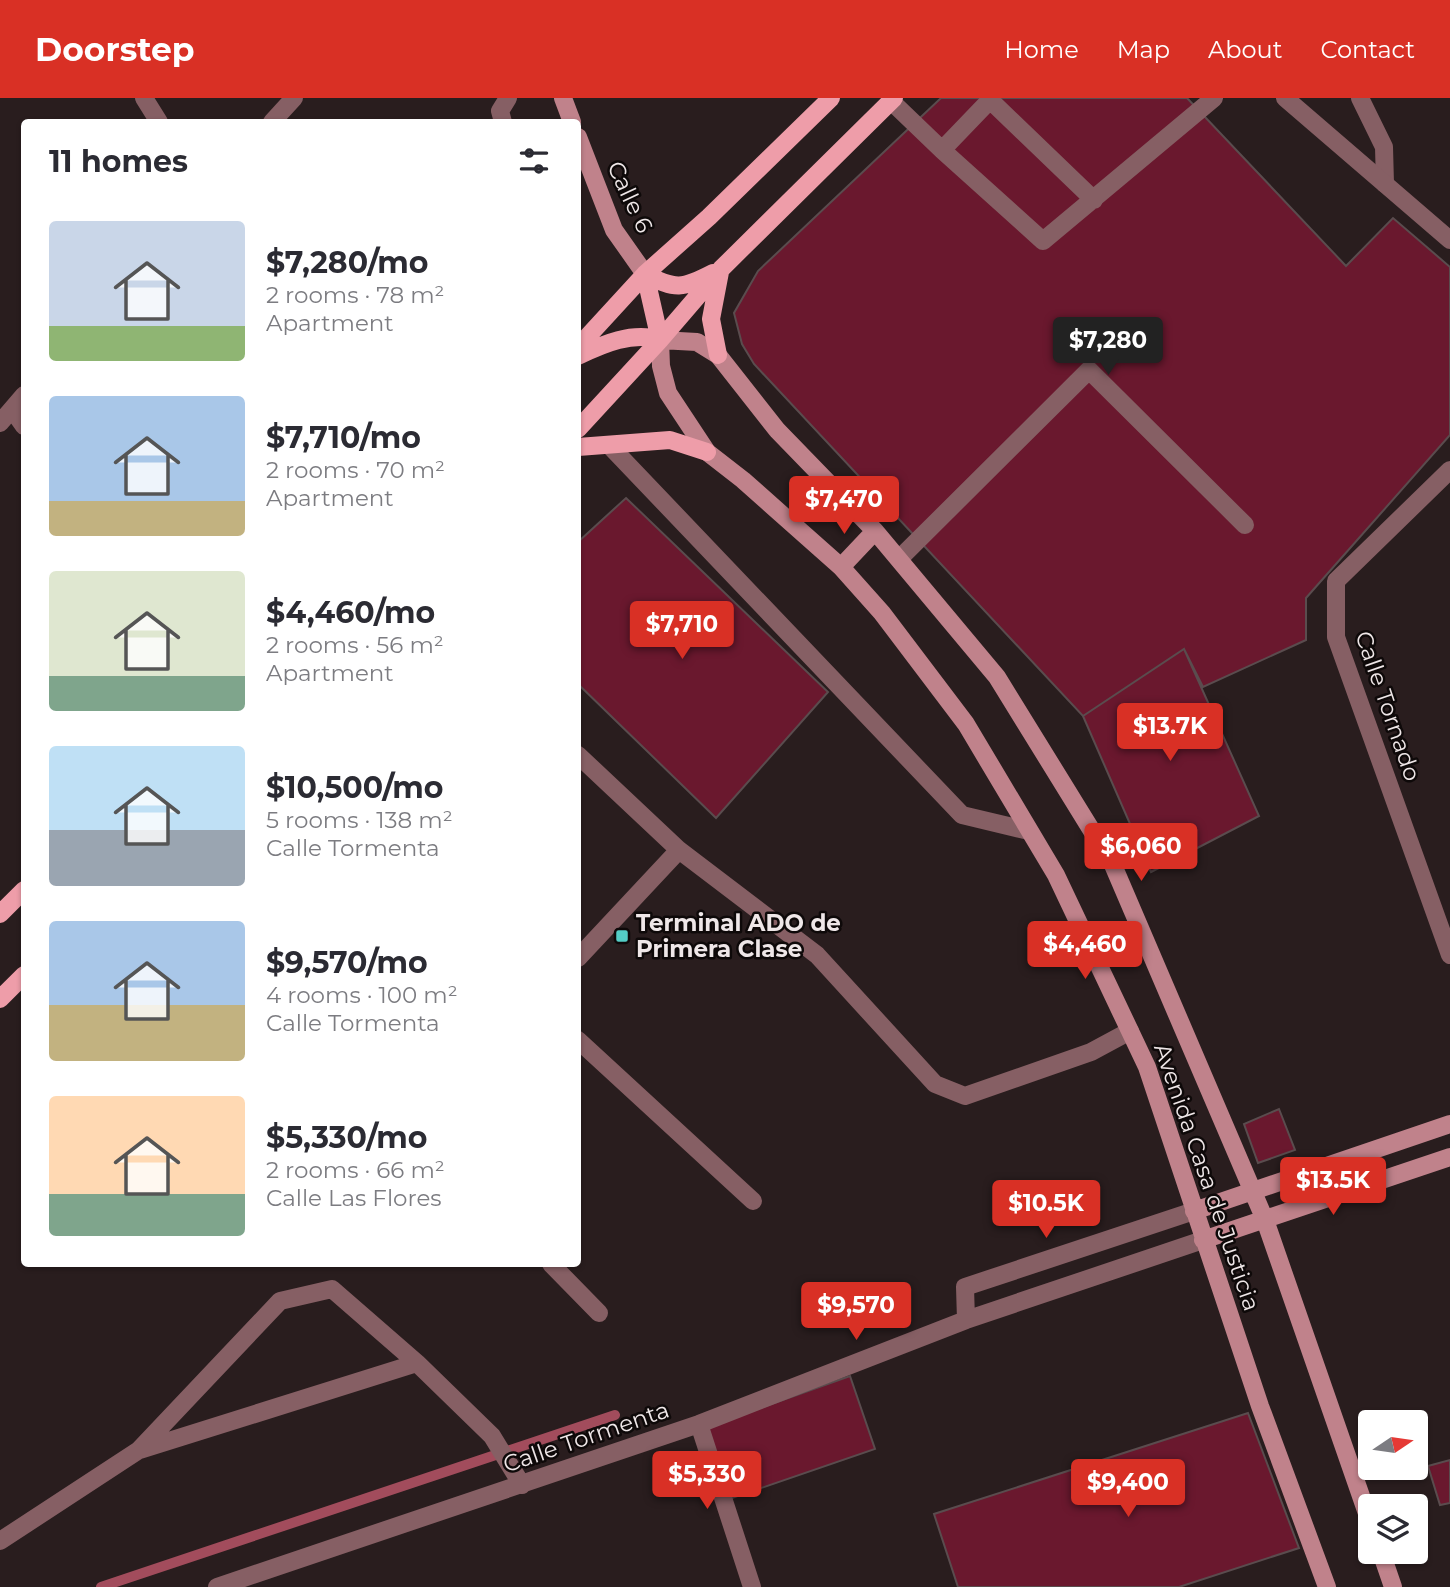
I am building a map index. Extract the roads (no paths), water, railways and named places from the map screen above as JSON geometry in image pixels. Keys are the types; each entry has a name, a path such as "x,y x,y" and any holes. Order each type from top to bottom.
{"main road":[{"path":"581,344 645,274 831,98"},
{"path":"581,426 721,269 892,99"},
{"path":"645,274 668,286 692,284 721,269"},
{"path":"718,355 711,319 721,269"},
{"path":"645,274 660,340"},
{"path":"581,355 607,342 648,336 660,340"},
{"path":"581,447 670,440 707,452"},
{"path":"0,914 21,894"},
{"path":"0,999 21,978"}],"street":[{"path":"144,98 157,119"},
{"path":"275,119 295,98"},
{"path":"502,119 500,111 508,98"},
{"path":"563,98 571,119"},
{"path":"892,99 1043,242 1214,98"},
{"path":"1285,98 1450,240"},
{"path":"1360,98 1384,147 1385,184"},
{"path":"943,150 990,100 1094,200"},
{"name":"Calle 6","path":"581,145 614,230 645,274"},
{"path":"660,340 697,342 718,355"},
{"name":"Avenida Casa de Justicia","path":"660,340 661,366 668,393 707,452 743,480 841,567 881,613 966,724 1056,875 1147,1067 1260,1406 1326,1587"},
{"name":"Avenida Casa de Justicia","path":"718,355 777,430 875,531 997,677 1112,865 1265,1220 1360,1494"},
{"path":"899,559 1089,370 1245,525"},
{"path":"6,416 21,398"},
{"path":"609,445 962,815 1029,831"},
{"name":"Calle Tornado","path":"1450,470 1336,581 1336,637 1450,955"},
{"path":"841,567 875,531"},
{"path":"581,758 679,850 817,955 934,1084 965,1096 1091,1052 1130,1031"},
{"path":"581,955 679,850"},
{"path":"581,1043 753,1201"},
{"path":"966,1320 965,1287 1450,1124"},
{"path":"1203,1240 1450,1157"},
{"name":"Calle Tormenta","path":"218,1587 699,1424 966,1320 1203,1240"},
{"path":"554,1267 599,1313"},
{"path":"0,1541 139,1450 280,1301 332,1289 418,1363 492,1436 522,1485"},
{"path":"139,1450 418,1363"},
{"path":"699,1424 752,1587"},
{"path":"1385,1564 1393,1587"}],"waterway":[{"path":"101,1587 615,1415"}],"place":[{"name":"Terminal ADO de Primera Clase","path":"622,936"}]}
